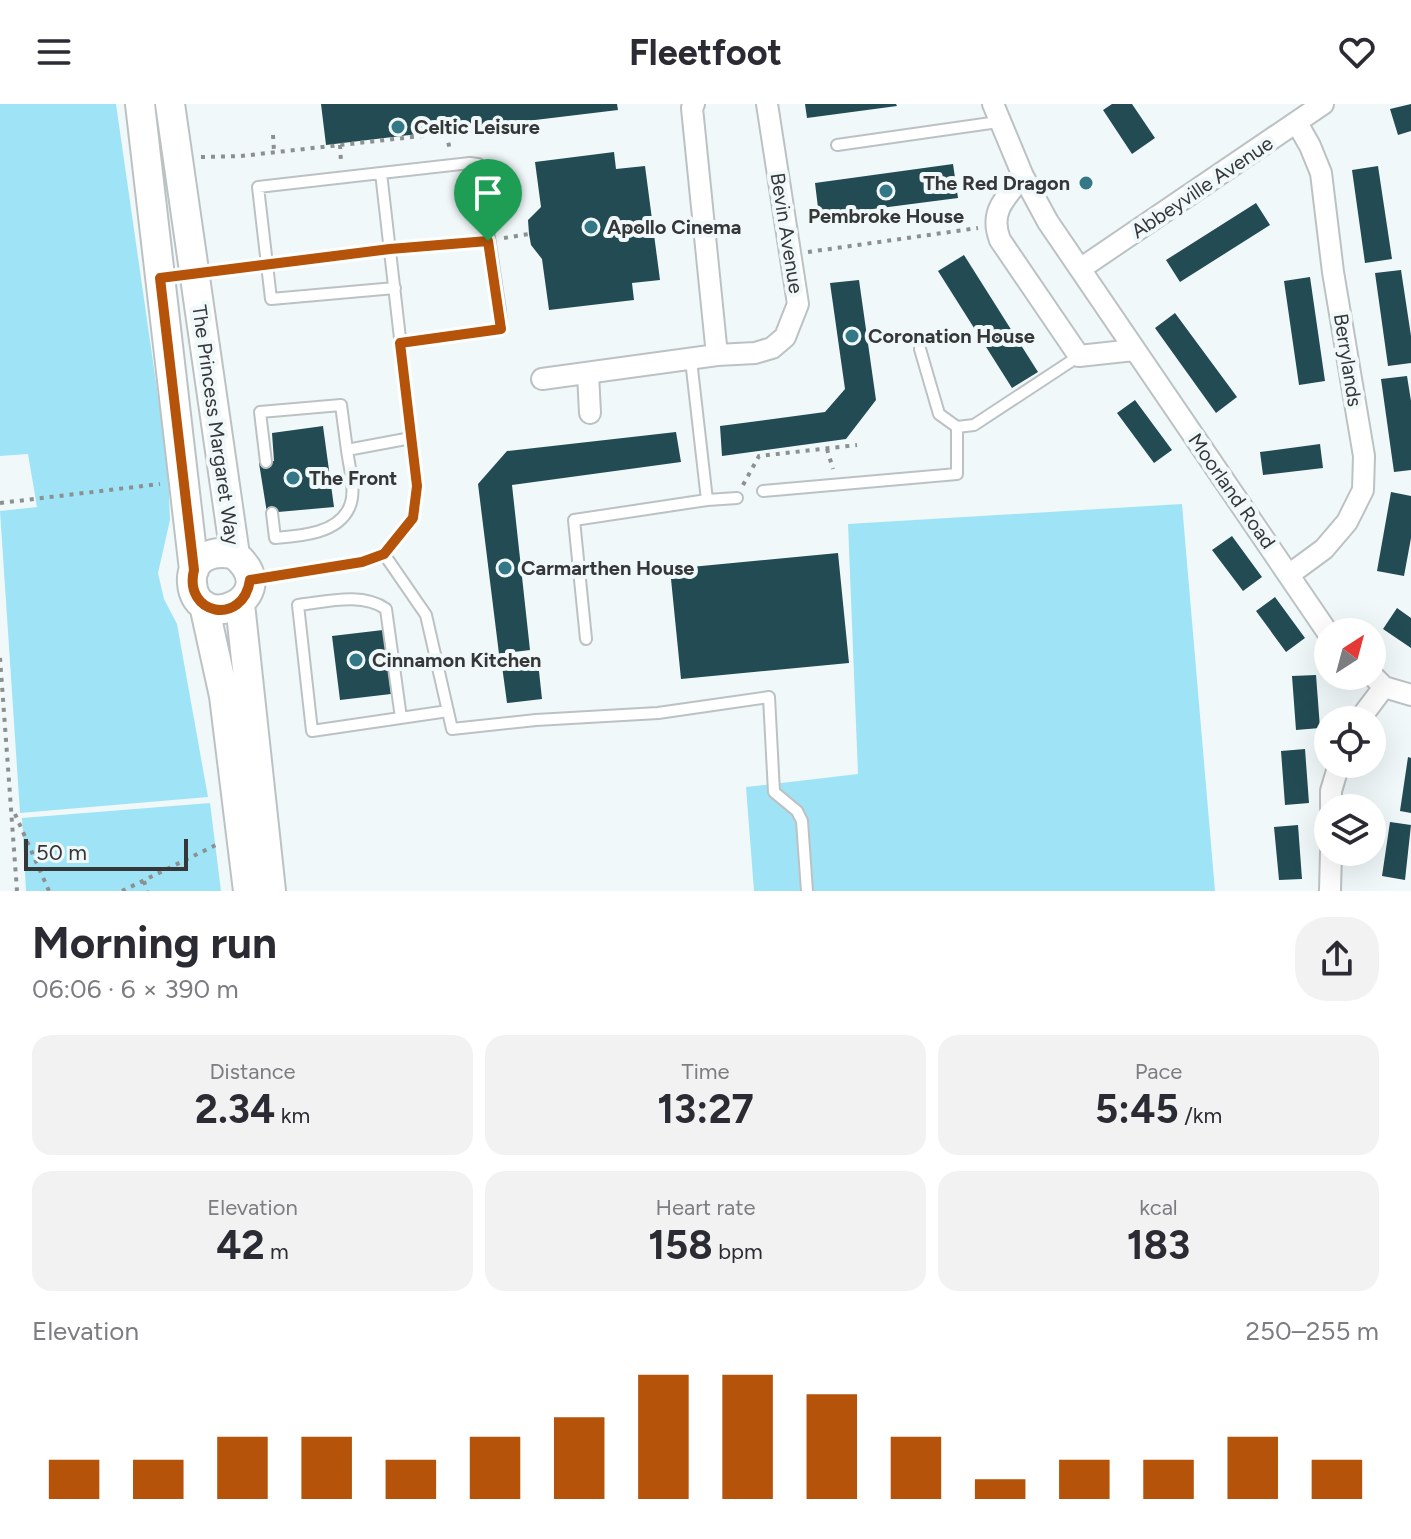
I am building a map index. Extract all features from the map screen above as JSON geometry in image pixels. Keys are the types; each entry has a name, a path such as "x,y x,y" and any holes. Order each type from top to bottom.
{"street":[{"name":"The Princess Margaret Way","path":"140,104 194,570 192,589 204,605 224,696 248,891"},
{"name":"The Princess Margaret Way","path":"170,104 235,555"},
{"path":"694,104 717,355"},
{"name":"Bevin Avenue","path":"542,379 717,355 755,353 772,348 785,337 798,304 767,104"},
{"name":"Abbeyville Avenue","path":"1080,269 1323,104"},
{"name":"Moorland Road","path":"996,113 1023,176 1048,222 1318,618"},
{"name":"Berrylands","path":"1290,574 1324,549 1347,522 1363,490 1364,456 1333,272 1321,173 1297,123"},
{"path":"1023,176 1006,196 997,213 994,225 1000,240 1079,356 1134,350"},
{"path":"588,374 590,413"},
{"name":"The Princess Margaret Way","path":"194,570 199,561 211,553 235,555 243,562 271,891"},
{"path":"204,605 223,610 245,592"},
{"path":"1386,684 1411,695"},
{"path":"1330,891 1331,866"}],"lane":[{"name":"Moorland Road","path":"837,145 996,113"},
{"path":"395,288 271,299 258,187 478,164 501,329 400,343"},
{"path":"245,592 384,554 413,518 417,486 381,173"},
{"path":"920,349 939,414 957,427 974,425 1079,356"},
{"path":"691,360 707,500"},
{"path":"266,462 260,412 341,405 352,486 350,507 334,526 275,538 272,513"},
{"path":"763,491 957,474 957,427"},
{"path":"347,450 411,438"},
{"path":"586,639 574,520 737,498"},
{"path":"384,554 426,615 452,729 536,720 658,713 769,697 774,792 797,811 802,821 807,891"},
{"path":"401,718 386,609 375,601 363,599 298,605 312,731 401,718 448,711"}],"path":[{"path":"178,158 274,152 521,125"},
{"path":"273,135 274,152"},
{"path":"790,254 994,225"},
{"path":"195,275 529,234"},
{"path":"737,498 759,456 857,445"},
{"path":"827,449 837,485"},
{"path":"0,503 183,482"},
{"path":"0,658 17,891"},
{"path":"12,808 49,891"},
{"path":"122,891 216,847 222,840"},
{"path":"144,881 147,891"}],"shaded area":[{"path":"0,104 116,104 168,466 170,520 158,573 164,599 177,624 208,797 20,813 0,511 37,507 28,454 0,456"},
{"path":"1182,504 1215,891 754,891 746,787 858,774 848,524"},
{"path":"210,803 221,891 26,891 22,818"}],"building":[{"name":"Celtic Leisure","path":"321,104 617,104 618,110 326,145"},
{"path":"805,104 896,104 897,106 807,118"},
{"path":"1112,104 1132,104 1155,138 1132,154 1103,110"},
{"path":"1411,104 1411,131 1398,135 1390,109"},
{"name":"Apollo Cinema","path":"614,152 616,169 645,166 660,280 632,283 634,300 549,310 542,259 531,245 529,234 528,220 541,207 535,162"},
{"name":"Pembroke House","path":"953,164 958,198 819,216 815,183"},
{"path":"1378,166 1392,259 1365,263 1352,170"},
{"path":"1256,203 1270,225 1180,282 1166,260"},
{"path":"964,255 1038,372 1012,388 938,271"},
{"path":"1401,270 1411,336 1411,363 1388,366 1375,273"},
{"path":"1310,277 1325,381 1299,385 1284,281"},
{"name":"Coronation House","path":"859,280 876,400 846,439 722,456 720,426 825,412 845,389 830,283"},
{"path":"1175,313 1237,397 1216,413 1155,328"},
{"path":"1407,376 1411,401 1411,470 1394,472 1381,379"},
{"path":"1135,400 1172,450 1154,463 1117,413"},
{"path":"323,426 334,507 267,513 259,463 274,461 272,433"},
{"name":"Carmarthen House","path":"676,432 681,462 512,485 530,650 499,654 478,484 507,451"},
{"path":"1320,444 1323,468 1263,475 1260,452"},
{"path":"1391,492 1411,496 1411,538 1404,576 1377,571"},
{"path":"1232,536 1262,577 1243,591 1212,550"},
{"path":"838,553 849,663 681,679 670,569"},
{"path":"1275,597 1305,638 1286,652 1256,611"},
{"path":"1397,608 1411,618 1411,648 1386,631 1386,624"},
{"path":"383,630 391,694 340,700 332,636"},
{"path":"538,662 542,699 507,703 502,666"},
{"path":"1314,675 1318,706 1314,706 1314,728 1296,730 1292,676"},
{"path":"1305,749 1309,803 1285,805 1281,751"},
{"path":"1408,757 1411,758 1411,813 1400,811"},
{"path":"1390,822 1411,825 1405,880 1382,876 1386,866"},
{"path":"1298,825 1302,879 1279,880 1274,827"}],"place":[{"name":"Celtic Leisure","path":"398,127"},
{"name":"The Red Dragon","path":"1086,183"},
{"name":"Pembroke House","path":"886,191"},
{"name":"Apollo Cinema","path":"591,227"},
{"name":"Coronation House","path":"852,336"},
{"name":"The Front","path":"293,478"},
{"name":"Carmarthen House","path":"505,568"},
{"name":"Cinnamon Kitchen","path":"356,660"}],"route":[{"path":"488,241 501,329 400,343 417,486 413,518 384,554 362,562 250,580 249,590 240,604 223,610 204,605 192,589 194,570 160,278 390,249 488,241"}]}
